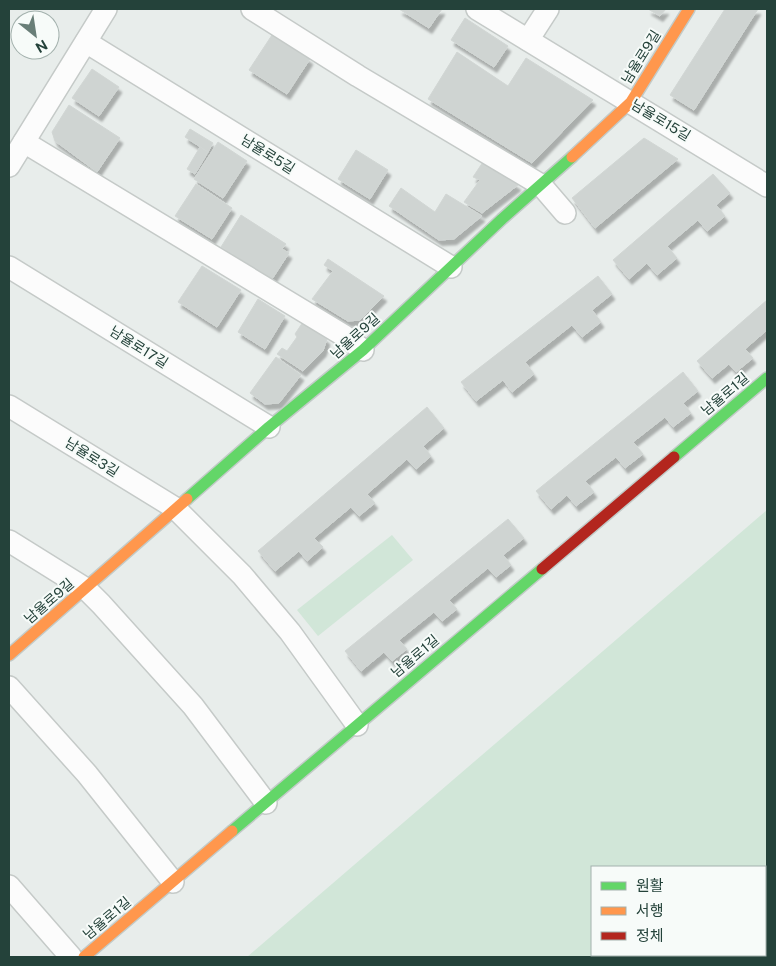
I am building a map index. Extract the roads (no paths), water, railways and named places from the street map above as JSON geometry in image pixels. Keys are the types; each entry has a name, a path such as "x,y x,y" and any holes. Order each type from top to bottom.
{"street":[{"path":"9,166 106,9"},
{"path":"252,9 358,76 541,185 565,213"},
{"name":"남율로15길","path":"477,9 767,186"},
{"path":"528,40 548,9"},
{"name":"남율로9길","path":"9,656 269,426 363,350 450,267 631,102 689,9"},
{"name":"남율로5길","path":"86,42 450,267"},
{"path":"24,142 343,335 363,350"},
{"name":"남율로17길","path":"9,267 269,426"},
{"name":"남율로1길","path":"84,957 767,378"},
{"name":"남율로3길","path":"9,406 176,508 242,575 290,632 357,725"},
{"path":"9,541 86,589 193,706 266,803"},
{"path":"9,687 87,774 173,882"},
{"path":"9,886 71,957"}]}
